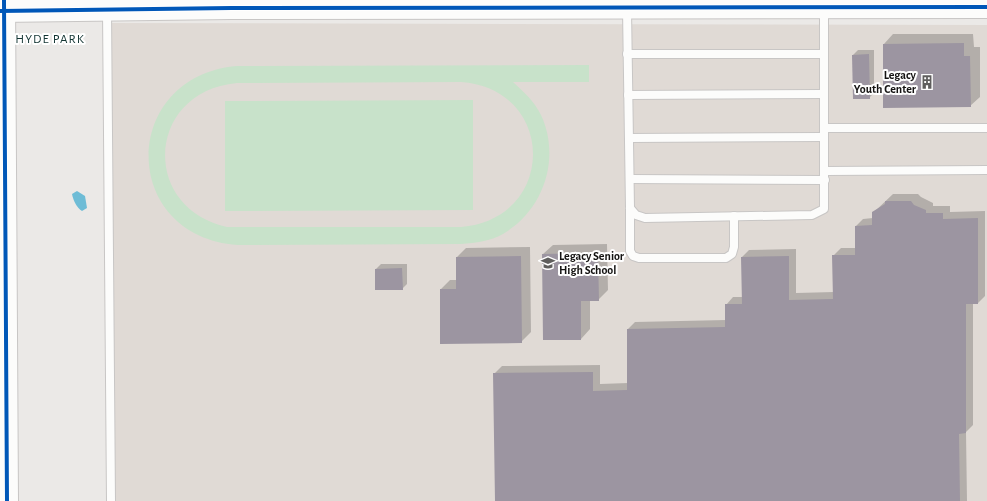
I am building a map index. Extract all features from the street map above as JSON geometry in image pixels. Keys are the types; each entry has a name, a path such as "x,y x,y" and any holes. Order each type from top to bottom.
{"street":[{"path":"7,501 3,267 3,8 106,5 308,4 516,4 627,8 721,4 824,7 925,3 987,7"}],"lane":[{"path":"106,5 111,501"},
{"path":"630,208 636,215 645,218 812,215 824,209 824,7"},
{"path":"627,8 630,251 633,256 639,258 726,258 732,254 734,247 734,216"},
{"path":"627,54 824,54"},
{"path":"628,95 824,94"},
{"path":"824,128 987,128"},
{"path":"629,138 824,137"},
{"path":"825,171 987,170"},
{"path":"630,179 825,180"}],"shaded area":[{"name":"Legacy Senior High School","path":"106,23 987,25 987,501 111,501"}],"green space":[{"path":"589,65 589,82 513,82 532,101 541,115 547,131 549,165 545,182 529,211 517,224 503,234 483,241 461,244 238,245 199,235 171,215 154,187 149,156 154,125 171,97 199,76 237,66","holes":["461,82 492,90 515,106 528,129 533,154 528,179 515,202 492,219 461,227 227,227 198,215 179,197 168,175 165,150 171,127 185,106 207,91 237,83"]},
{"path":"473,100 473,210 225,211 225,101"}],"water":[{"path":"77,191 85,196 87,208 82,211 74,201 72,194"}],"building":[{"name":"Legacy Youth Center","path":"964,43 964,56 970,56 971,107 883,108 883,44"},
{"path":"869,54 870,99 853,99 852,55"},
{"path":"885,201 911,201 914,205 926,210 926,213 943,213 943,219 978,218 978,304 966,304 966,433 959,434 960,501 495,501 493,373 593,372 593,391 627,390 627,329 725,327 725,304 742,304 741,257 789,256 789,300 833,299 832,255 855,255 855,226 872,225 872,212 885,204"},
{"path":"598,253 599,301 581,301 581,340 543,340 542,254"},
{"path":"521,256 522,343 440,344 440,289 456,289 456,257"},
{"path":"402,268 403,290 375,290 375,269"}],"cycle path":[{"path":"4,0 7,501"},
{"path":"0,11 231,8 987,7"}],"place":[{"name":"Legacy Youth Center","path":"927,82"},
{"name":"Legacy Senior High School","path":"548,263"}],"district":[{"name":"HYDE PARK","path":"50,38"}]}
